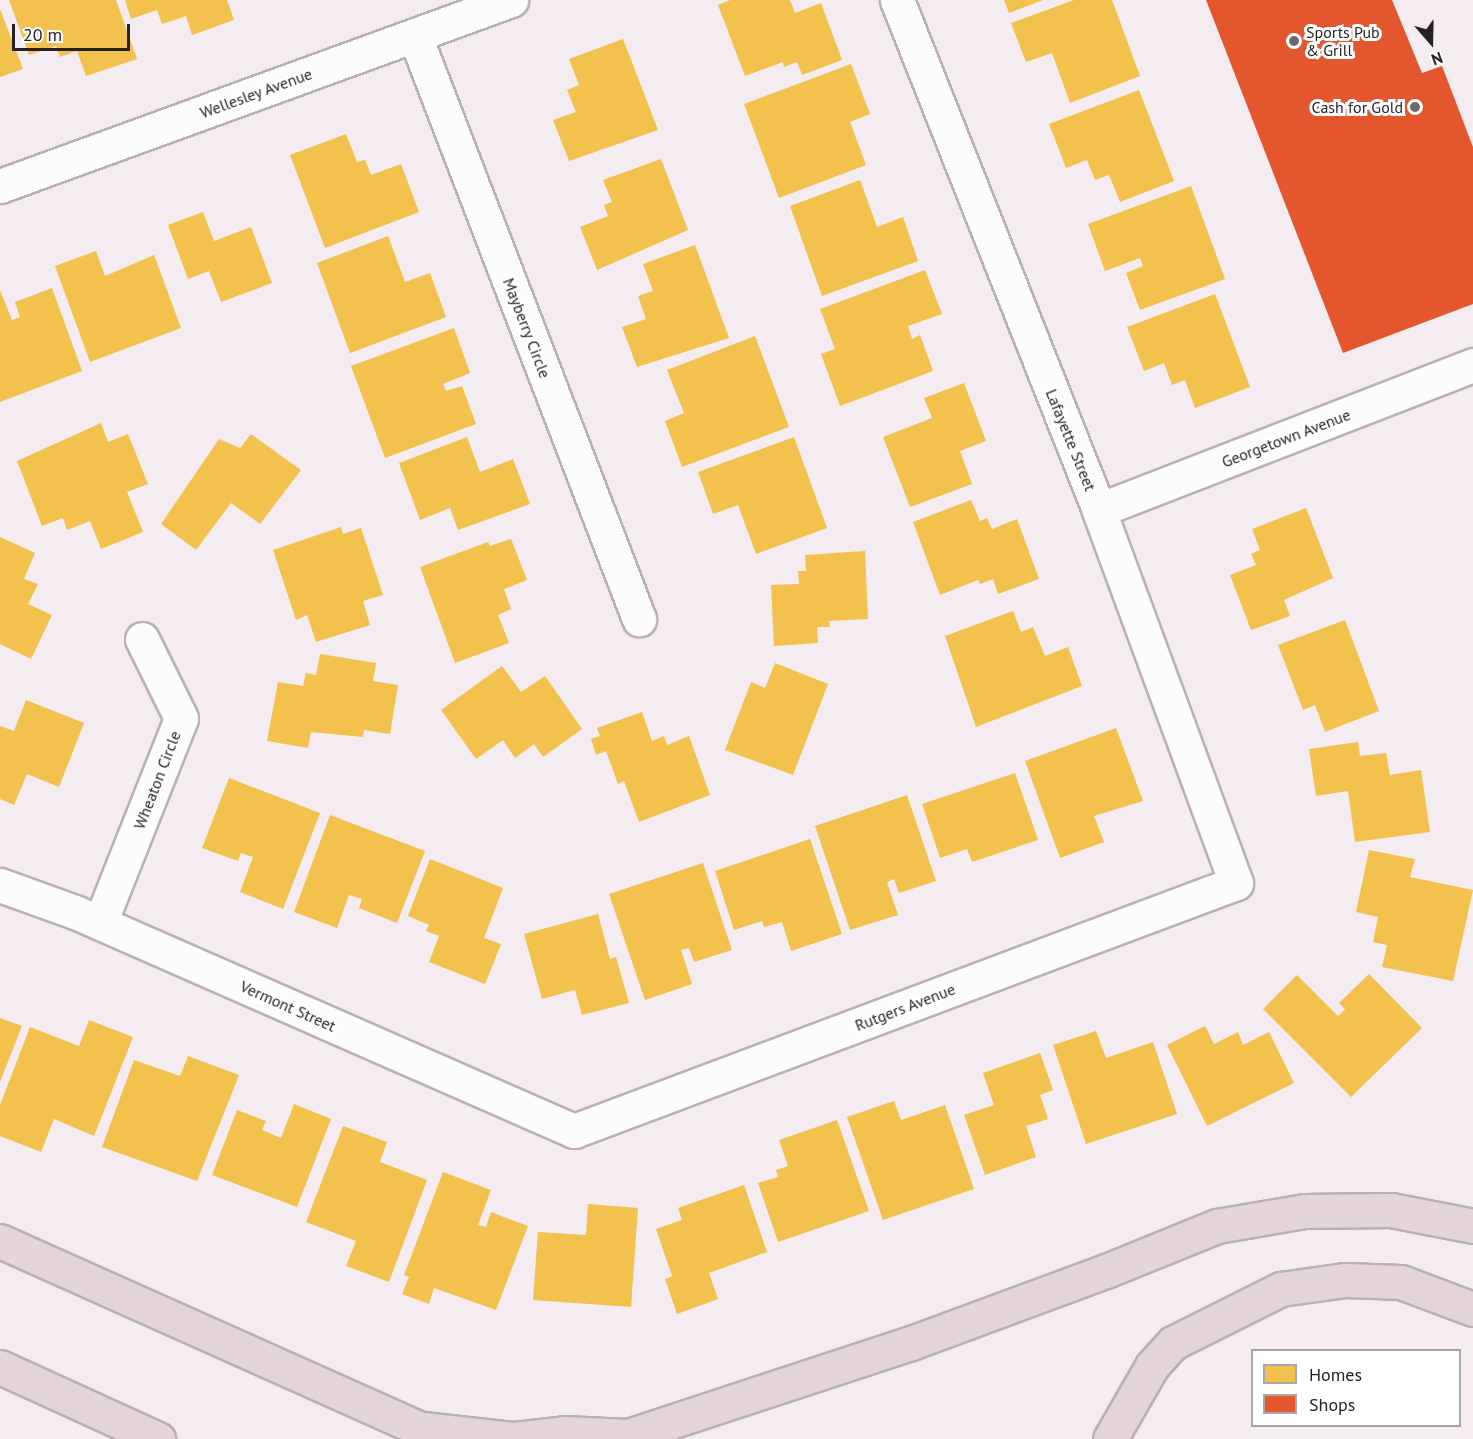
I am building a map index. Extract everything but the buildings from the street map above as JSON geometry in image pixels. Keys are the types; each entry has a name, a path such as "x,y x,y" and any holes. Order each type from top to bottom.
{"highway":[{"path":"0,1241 433,1434 514,1439 565,1433 628,1436 911,1343 1106,1271 1217,1226 1305,1211 1391,1210 1473,1226"},
{"path":"1110,1439 1152,1366 1173,1343 1281,1289 1346,1280 1401,1282 1473,1309"},
{"path":"0,1367 158,1439"}],"street":[{"name":"Wellesley Avenue","path":"0,186 511,0"},
{"name":"Lafayette Street","path":"897,0 1099,510 1236,883"},
{"name":"Mayberry Circle","path":"415,36 639,619"},
{"name":"Georgetown Avenue","path":"1099,510 1473,365"},
{"name":"Wheaton Circle","path":"100,923 180,718 142,639"},
{"name":"Rutgers Avenue","path":"574,1131 1236,883"},
{"name":"Vermont Street","path":"0,885 100,923 574,1131"}],"place":[{"name":"Sports Pub & Grill","path":"1294,41"},
{"name":"Cash for Gold","path":"1415,107"}]}
